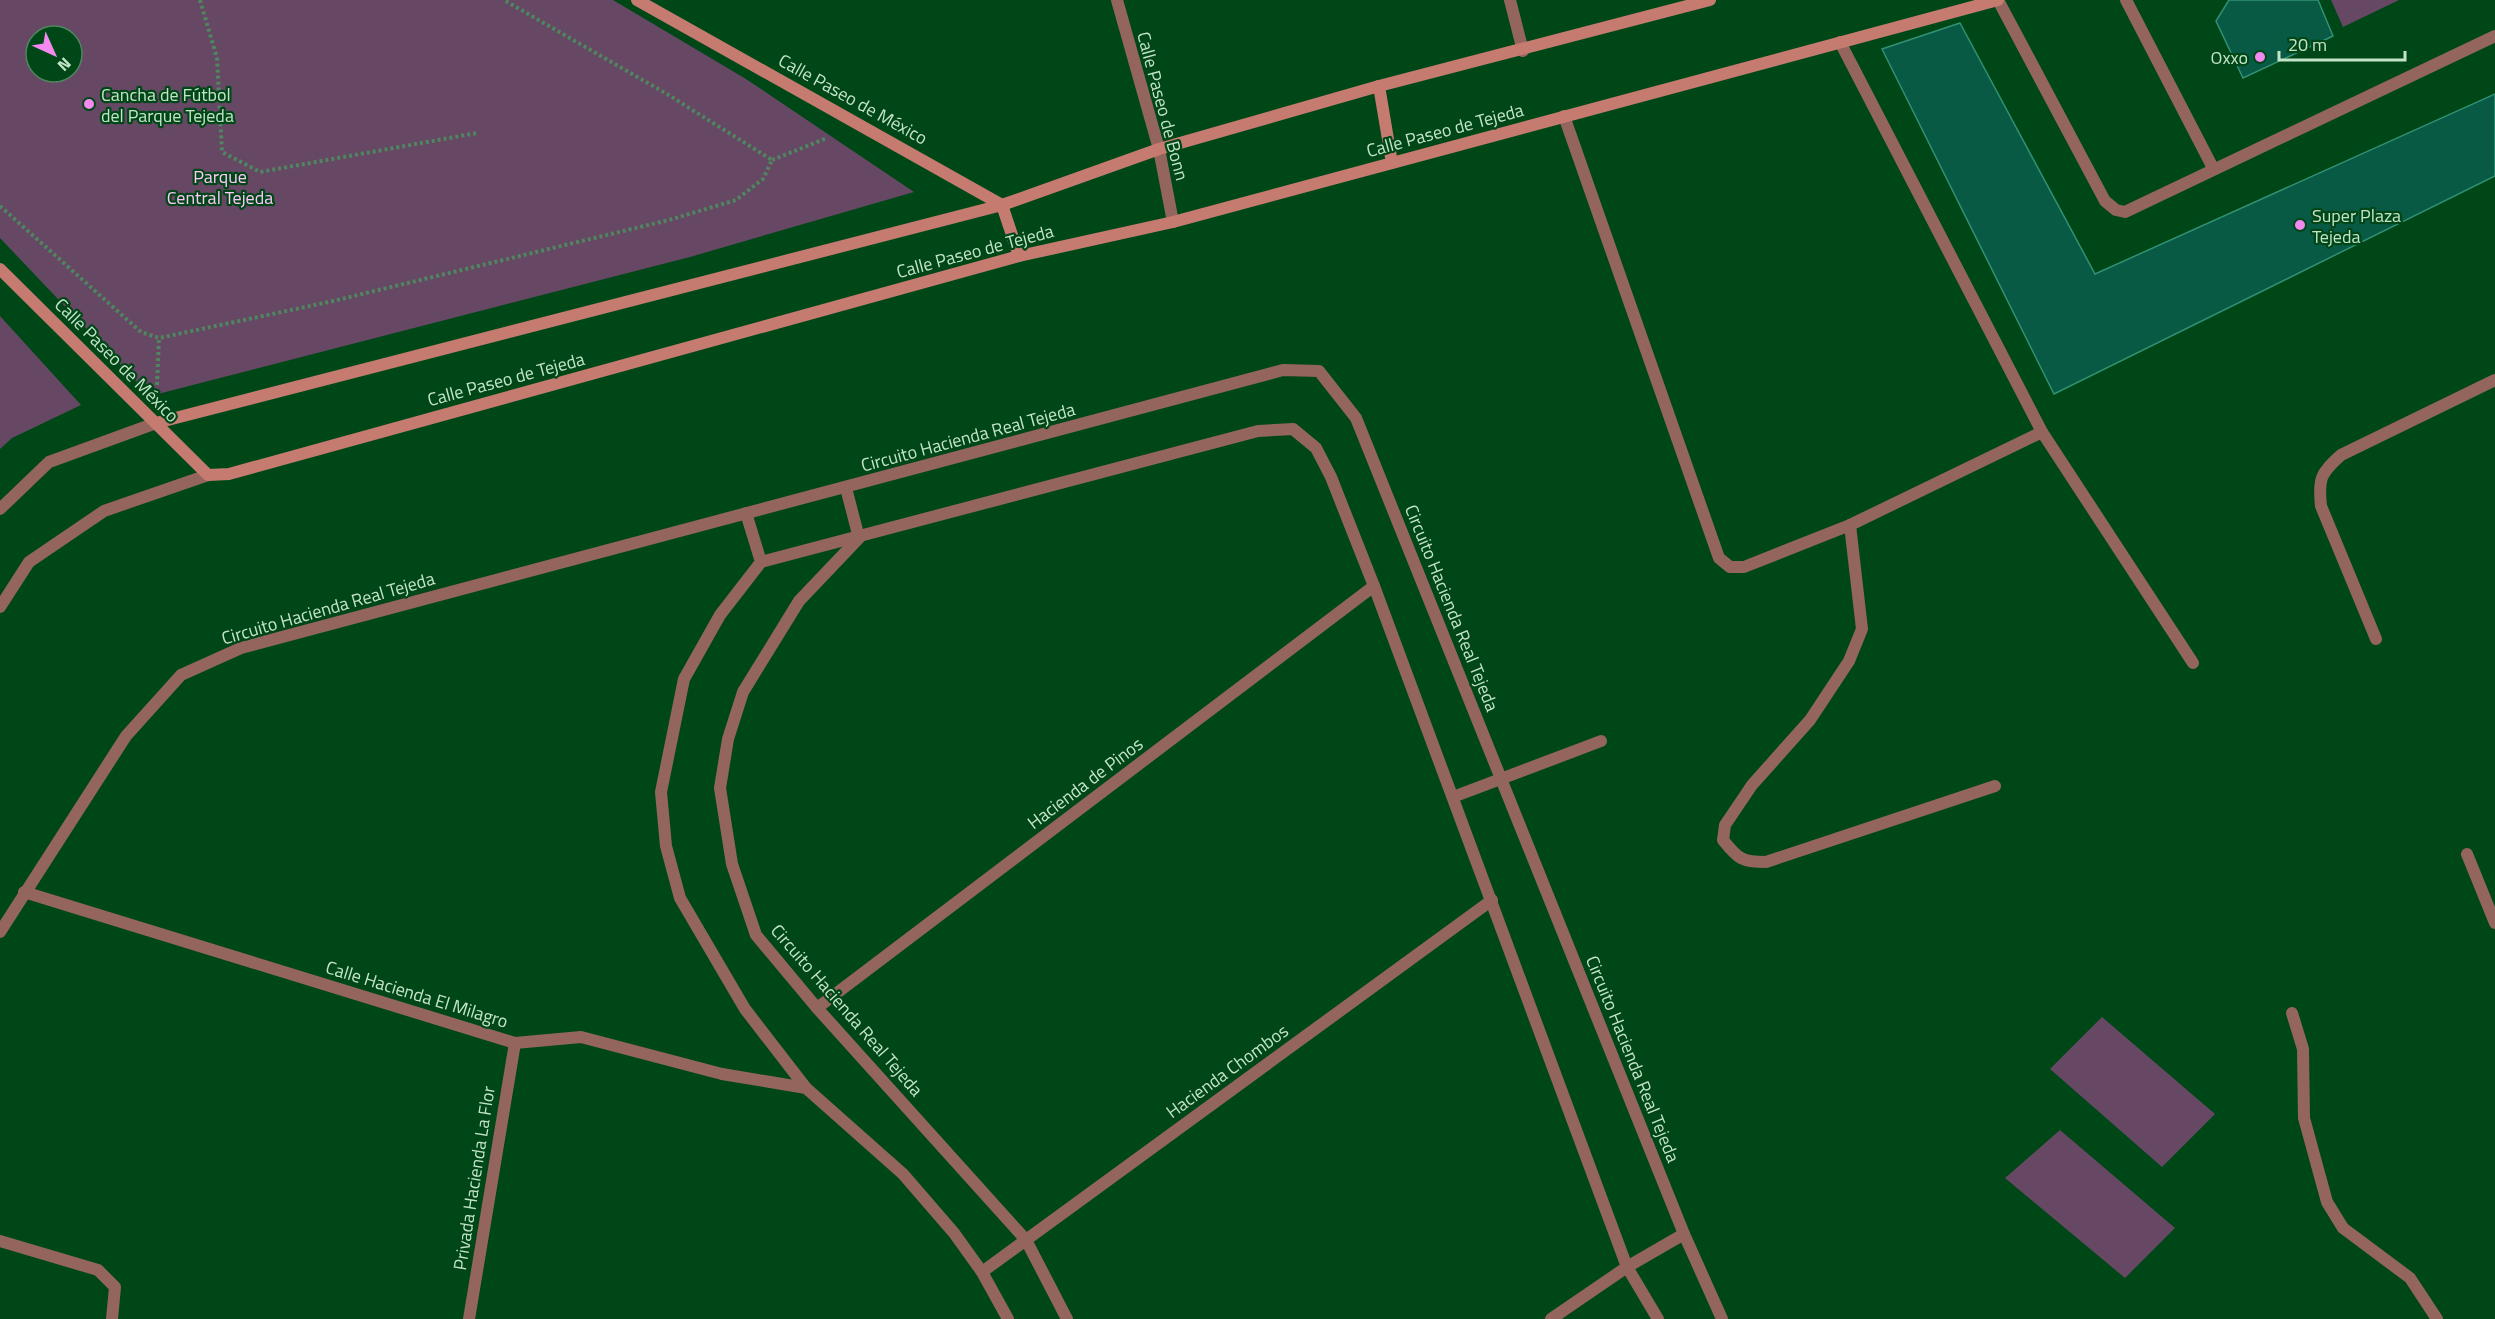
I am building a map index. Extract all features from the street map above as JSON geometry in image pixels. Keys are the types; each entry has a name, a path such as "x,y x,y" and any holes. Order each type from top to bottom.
{"main road":[{"name":"Calle Paseo de México","path":"637,0 868,127 1002,205"},
{"path":"156,423 1002,205 1159,149 1379,86 1522,51 1710,0"},
{"name":"Calle Paseo de Tejeda","path":"208,475 229,474 1019,256 1173,222 1998,0"},
{"path":"1379,86 1392,163"},
{"path":"1002,205 1019,256"},
{"name":"Calle Paseo de México","path":"0,269 208,475"}],"street":[{"name":"Calle Paseo de Bonn","path":"1116,0 1159,149 1173,222"},
{"path":"1510,0 1522,51"},
{"path":"1998,0 2110,206 2116,210 2130,210 2213,168 2495,36"},
{"path":"2126,0 2213,168"},
{"path":"1840,42 2042,432 2193,663"},
{"path":"1564,116 1719,558 1730,567 1744,567 1850,525 2042,432"},
{"name":"Circuito Hacienda Real Tejeda","path":"0,932 126,736 181,675 241,648 1283,370 1319,371 1356,418 1684,1234 1722,1319"},
{"path":"2376,639 2321,506 2319,490 2322,472 2341,455 2495,380"},
{"path":"0,509 49,462 156,423"},
{"path":"1008,1319 982,1272 954,1233 903,1174 806,1088 745,1009 680,898 666,846 661,792 684,679 720,615 761,562 1258,431 1293,429 1316,448 1326,467 1374,586 1627,1267 1658,1319"},
{"name":"Calle Paseo de Tejeda","path":"0,607 29,562 104,511 208,475"},
{"name":"Circuito Hacienda Real Tejeda","path":"846,488 859,538 799,601 743,692 728,739 720,788 732,864 756,935 817,1008 1026,1240 1067,1319"},
{"path":"746,513 761,562"},
{"path":"1850,525 1862,629 1858,640 1849,661 1810,720 1752,785 1725,825 1723,840 1736,857 1748,862 1766,862 1995,786"},
{"name":"Hacienda de Pinos","path":"817,1008 1374,586"},
{"path":"1453,797 1500,777 1601,741"},
{"path":"2468,854 2495,923"},
{"name":"Calle Hacienda El Milagro","path":"24,892 515,1042 581,1037 722,1074 806,1088"},
{"name":"Hacienda Chombos","path":"982,1272 1492,900"},
{"path":"2292,1013 2303,1049 2304,1118 2327,1202 2343,1228 2410,1278 2437,1319"},
{"name":"Privada Hacienda La Flor","path":"469,1319 515,1042"},
{"path":"1551,1319 1627,1267 1684,1234"},
{"path":"0,1241 98,1270 115,1287 111,1319"}],"path":[{"path":"200,0 217,58 222,152 260,172 477,133"},
{"path":"504,0 667,94 772,160"},
{"path":"0,206 141,332 159,338 329,302 669,220 736,200 763,179 772,160 823,139 868,127"},
{"path":"156,423 159,338"}],"green space":[{"name":"Parque Central Tejeda","path":"0,0 613,0 746,79 914,192 690,257 150,396 0,238"},
{"path":"2331,0 2399,0 2343,27"},
{"path":"0,316 81,405 12,438 0,449"},
{"path":"2102,1017 2215,1114 2162,1167 2050,1069"},
{"path":"2060,1130 2175,1228 2125,1278 2005,1178"}],"building":[{"name":"Oxxo","path":"2229,0 2318,0 2333,36 2243,78 2216,21"},
{"name":"Super Plaza Tejeda","path":"1960,23 2095,274 2495,94 2495,176 2054,394 1882,49"}],"place":[{"name":"Oxxo","path":"2260,57"},
{"name":"Cancha de Fútbol del Parque Tejeda","path":"89,104"},
{"name":"Super Plaza Tejeda","path":"2300,225"}]}
